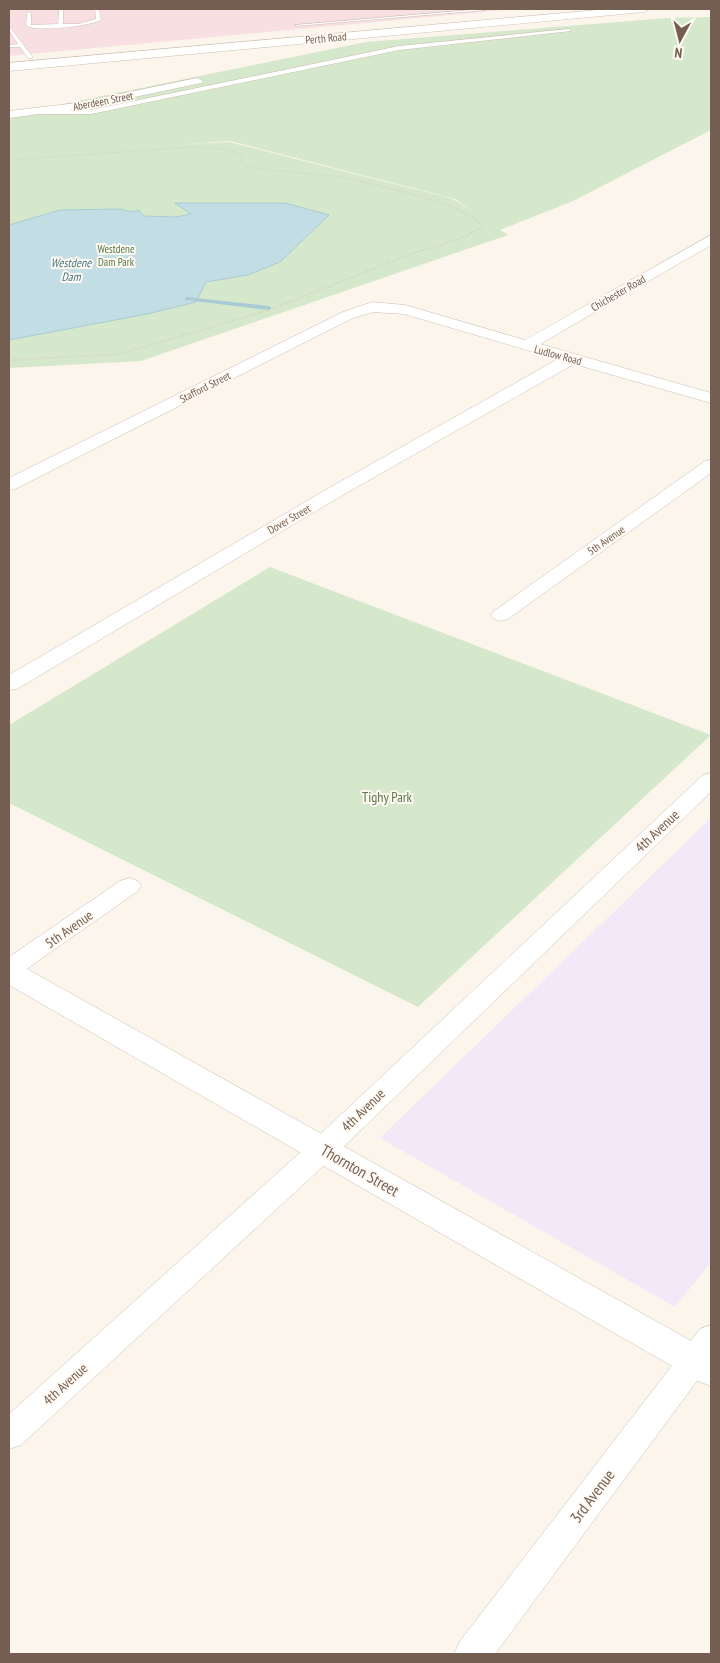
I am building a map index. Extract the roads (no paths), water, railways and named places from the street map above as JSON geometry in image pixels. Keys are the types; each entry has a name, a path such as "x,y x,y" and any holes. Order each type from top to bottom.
{"main road":[{"name":"Perth Road","path":"9,59 564,9"},
{"name":"Perth Road","path":"9,65 644,9"},
{"name":"Thornton Street","path":"9,971 323,1149 706,1357"}],"street":[{"name":"Aberdeen Street","path":"9,115 42,112 197,81"},
{"name":"Chichester Road","path":"525,346 711,239"},
{"name":"Stafford Street","path":"9,485 361,309 386,307 405,310"},
{"name":"Ludlow Road","path":"405,310 711,398"},
{"name":"Dover Street","path":"9,684 342,488 572,358"},
{"name":"5th Avenue","path":"500,615 711,465"},
{"name":"4th Avenue","path":"9,1434 323,1149 711,780"},
{"name":"5th Avenue","path":"9,971 129,886"},
{"name":"3rd Avenue","path":"473,1654 706,1357"}],"lane":[{"path":"9,10 14,9"},
{"path":"60,27 61,9"},
{"path":"29,12 28,25 30,27 60,27 99,20 97,9"},
{"path":"409,9 414,16"},
{"path":"9,65 614,9"},
{"path":"297,25 484,10"},
{"path":"9,27 11,34 30,57"},
{"path":"42,112 91,112 399,48 569,30"},
{"path":"9,46 21,45"}],"water":[{"name":"Westdene Dam","path":"175,203 285,203 329,215 280,262 248,275 206,282 196,302 147,314 9,340 9,225 60,210 120,209 131,212 139,210 144,216 175,217 191,214"}],"waterway":[{"path":"187,299 269,308"}],"park label":[{"name":"Westdene Dam Park","path":"116,255"},
{"name":"Tighy Park","path":"387,797"}]}
